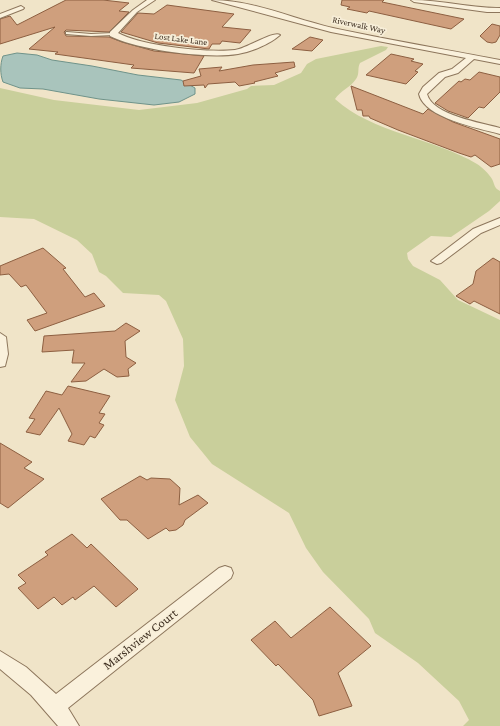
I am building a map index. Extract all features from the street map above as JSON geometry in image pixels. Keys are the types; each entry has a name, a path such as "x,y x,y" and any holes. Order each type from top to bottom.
{"street":[{"path":"135,11 140,0"},
{"path":"113,34 135,11 152,0"},
{"name":"Riverwalk Way","path":"215,0 252,5 331,30 500,62"},
{"path":"414,0 500,13"},
{"path":"0,16 21,8"},
{"path":"487,10 500,10"},
{"name":"Lost Lake Lane","path":"113,34 124,40 149,45 225,54 242,51 276,35"},
{"path":"442,75 442,69 456,54"},
{"path":"472,57 455,71 442,75 426,89 423,94 424,101 430,107 441,112 500,131"},
{"path":"437,261 477,231 500,221"},
{"path":"0,336 2,354 0,363"},
{"name":"Marshview Court","path":"56,706 225,573"},
{"path":"0,659 38,687 56,706 69,726"}],"lane":[{"path":"67,33 91,35 113,34"}],"green space":[{"path":"381,46 388,47 386,50 360,63 356,79 335,99 367,120 460,155 477,164 489,175 500,191 500,201 489,211 451,237 431,236 407,253 408,259 413,266 440,280 458,300 500,320 500,726 463,726 469,720 459,701 418,663 375,633 369,619 323,572 306,548 289,513 212,464 190,437 175,400 184,366 183,339 166,301 159,295 123,293 106,276 99,272 92,254 77,240 34,219 0,217 0,88 54,100 139,110 197,103 247,89 251,86 274,85 301,73 307,64 316,59"}],"water":[{"path":"17,53 37,55 52,60 138,75 181,80 195,88 195,94 179,102 154,105 99,99 43,89 20,88 3,82 1,72 1,62 3,56"}],"building":[{"path":"66,0 103,0 129,3 119,11 129,12 109,32 66,30 64,32 66,36 109,37 154,51 204,56 194,73 131,68 134,65 55,54 58,52 29,49 55,27 0,44 0,19 10,16 17,25"},
{"path":"342,0 384,0 382,2 464,19 451,29 369,11 367,13 347,9 350,7 341,5"},
{"path":"167,5 234,14 222,27 251,30 240,43 222,41 220,44 212,44 209,49 158,43 121,32 138,13 154,14"},
{"path":"492,24 500,26 500,35 496,42 492,43 487,42 480,36"},
{"path":"310,37 323,40 312,51 292,49"},
{"path":"391,54 414,59 411,61 423,64 415,71 418,72 406,84 366,75"},
{"path":"294,62 295,67 275,73 278,76 239,86 235,82 208,84 205,88 204,85 184,86 183,81 201,76 199,69 222,67 219,71 253,65"},
{"path":"479,72 500,77 500,92 484,108 479,107 468,118 448,111 435,103 459,81 461,82 465,79 470,80"},
{"path":"351,86 423,114 428,109 453,122 500,139 500,164 491,167 475,155 471,157 459,153 398,130 370,118 369,116 363,116 362,110 357,110"},
{"path":"43,248 66,268 63,269 85,297 94,293 105,306 35,331 27,320 47,313 26,285 21,287 9,274 0,275 0,266"},
{"path":"493,258 500,262 500,314 474,301 470,304 456,296 473,284 476,271"},
{"path":"126,323 140,331 125,341 126,357 136,363 128,369 129,376 117,377 104,369 86,381 71,382 85,363 72,363 74,350 42,352 44,336 115,331"},
{"path":"68,386 110,396 99,413 105,414 99,423 104,425 95,438 90,436 84,445 68,441 72,434 59,408 40,435 26,432 35,419 29,418 46,391 62,395"},
{"path":"0,443 32,462 24,468 44,479 8,508 0,503"},
{"path":"140,476 147,480 151,478 170,479 180,488 179,505 198,495 208,503 185,520 183,525 176,530 169,531 166,528 148,539 127,520 120,520 101,499"},
{"path":"72,534 87,548 91,544 138,589 116,607 94,586 75,600 73,597 62,605 54,597 38,609 18,588 26,583 18,575 48,555 45,552"},
{"path":"330,607 371,646 338,673 352,706 319,716 313,700 278,664 276,666 251,640 275,621 291,638"}]}
